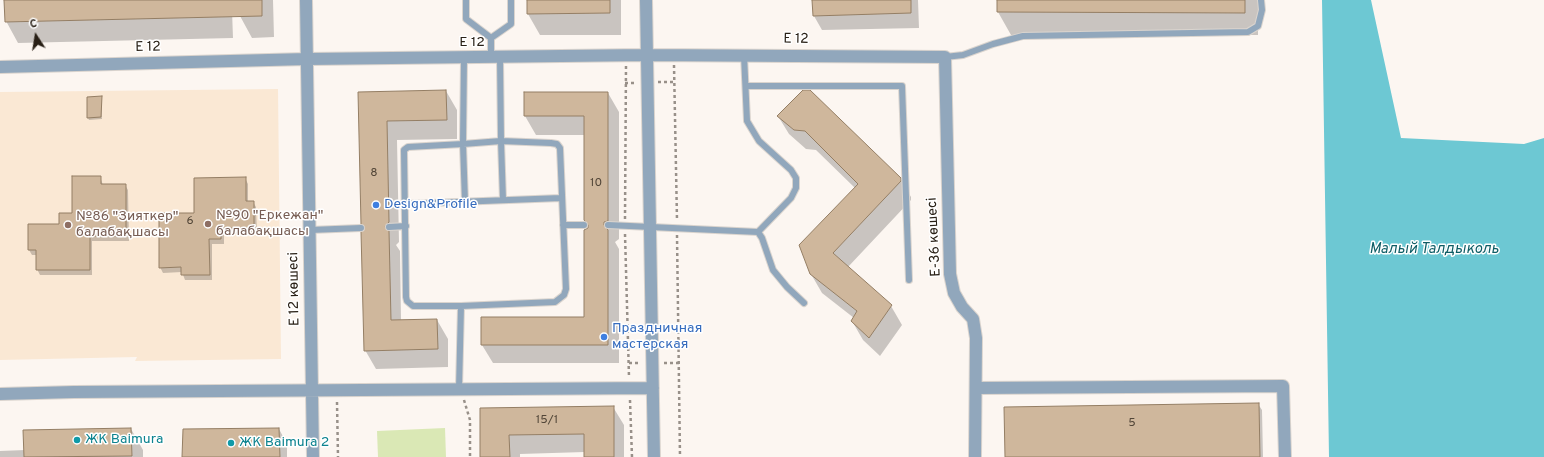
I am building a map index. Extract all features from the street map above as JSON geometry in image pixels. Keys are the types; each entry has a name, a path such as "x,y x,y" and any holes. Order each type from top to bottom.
{"street":[{"name":"Е 12 көшесі","path":"306,0 313,457"},
{"path":"646,0 654,457"},
{"name":"E 12","path":"0,67 307,59 495,58 626,55 945,57"},
{"name":"Е-36 көшесі","path":"945,57 950,274 954,293 962,306 973,319 976,338 975,457"},
{"path":"976,388 1284,386 1285,457"},
{"path":"0,394 74,392 221,392 312,389 653,388"}],"lane":[{"path":"466,0 466,19 491,38 495,58 501,141 503,200"},
{"path":"491,38 511,24 511,0"},
{"path":"945,57 963,55 993,44 1023,36 1248,32 1258,26 1262,10 1261,0"},
{"path":"608,225 677,227 758,232 791,198 796,188 796,178 791,170 759,141 747,121 744,55"},
{"path":"464,58 463,144 465,202"},
{"path":"746,86 902,86 909,280"},
{"path":"501,141 557,144 560,148 566,289 560,299 555,302 461,306 413,306 407,301 404,150 408,147 463,144 501,141"},
{"path":"405,204 561,198"},
{"path":"563,225 584,225"},
{"path":"389,226 406,226"},
{"path":"310,230 361,228"},
{"path":"758,232 762,238 773,270 787,287 804,303"},
{"path":"459,389 461,306"}],"path":[{"path":"626,55 625,225 632,457"},
{"path":"674,55 680,457"},
{"path":"337,389 338,457"},
{"path":"459,389 470,420 470,457"}],"shaded area":[{"path":"278,89 281,359 135,361 137,357 0,360 0,92"}],"green space":[{"path":"445,428 446,457 378,457 377,431"}],"water":[{"name":"Малый Талдыколь","path":"1322,0 1371,0 1401,138 1524,144 1544,138 1544,457 1329,457"}],"building":[{"path":"4,0 262,0 262,16 5,22"},
{"path":"527,0 610,0 610,13 527,14"},
{"path":"812,0 911,0 911,13 813,16"},
{"path":"997,0 1245,0 1245,13 997,12"},
{"path":"446,90 447,120 387,121 389,222 385,227 389,231 391,320 437,319 438,349 364,351 361,232 365,228 361,224 358,92"},
{"path":"803,90 810,90 901,178 901,181 833,253 892,305 869,338 851,321 857,311 810,274 799,245 858,184 805,131 794,130 777,116"},
{"path":"524,92 608,92 608,221 604,222 604,225 608,230 608,345 481,345 481,317 584,317 584,230 588,228 588,225 584,220 584,116 524,116"},
{"path":"102,96 101,117 87,118 87,97"},
{"path":"72,176 101,176 101,184 126,184 126,236 90,236 90,270 36,270 36,250 28,250 28,224 59,224 59,213 72,213"},
{"path":"246,177 246,201 254,201 254,228 221,228 221,239 209,239 210,275 181,275 181,267 159,268 159,213 194,213 194,178"},
{"path":"1259,403 1260,457 1005,457 1004,407"},
{"path":"614,406 614,457 584,457 584,434 509,435 510,457 480,457 480,408"},
{"name":"ЖК Baimura","path":"131,428 132,456 24,457 23,430"},
{"name":"ЖК Baimura 2","path":"279,428 280,457 182,457 183,429"}],"place":[{"name":"Design&Profile","path":"376,205"},
{"name":"№90 \"Еркежан\" балабақшасы","path":"208,224"},
{"name":"№86 \"Зияткер\" балабақшасы","path":"68,225"},
{"name":"Праздничная мастерская","path":"604,337"},
{"name":"ЖК Baimura","path":"77,440"},
{"name":"ЖК Baimura 2","path":"231,443"}]}
